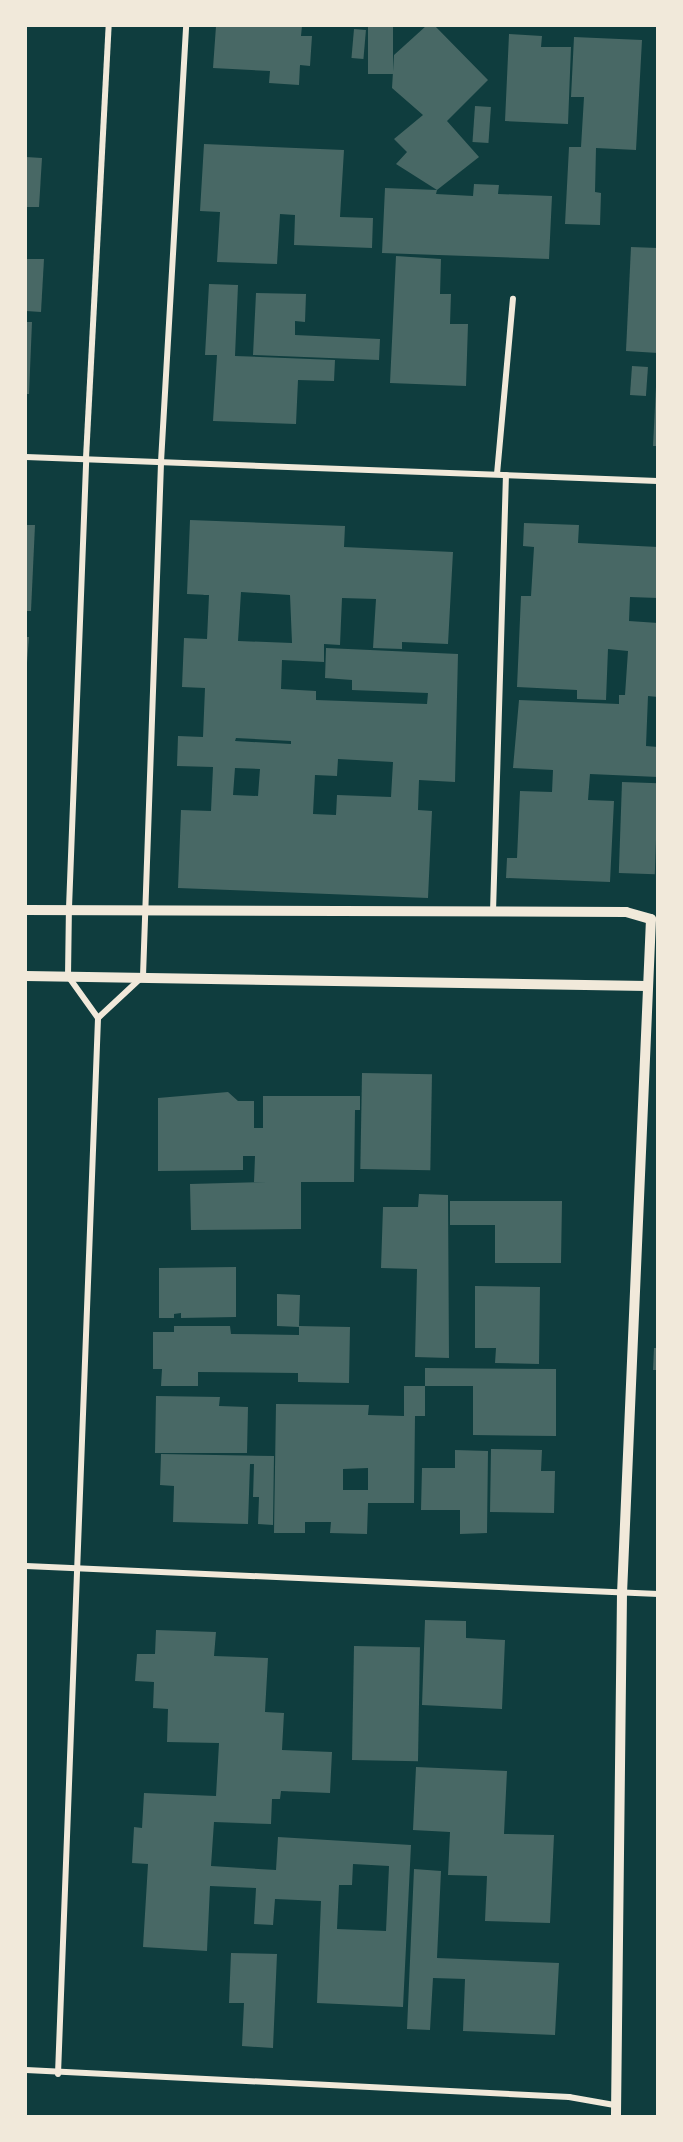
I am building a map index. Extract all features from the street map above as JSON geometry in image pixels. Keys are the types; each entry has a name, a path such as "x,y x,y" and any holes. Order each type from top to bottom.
{"street":[{"path":"58,2074 75,1568 98,1018 69,976 69,908 86,458 109,26"},
{"path":"98,1018 143,976 161,462 186,26"},
{"path":"497,474 513,299"},
{"path":"26,457 657,481"},
{"path":"493,912 506,475"},
{"path":"26,910 69,908 626,912 654,918 647,986 622,1593 615,2111 569,2097 58,2074 26,2070"},
{"path":"26,976 143,976 647,986"},
{"path":"26,1566 586,1588 622,1593 657,1594"}],"building":[{"path":"216,26 302,26 301,36 312,36 310,66 300,65 299,85 269,83 270,71 213,68"},
{"path":"368,26 393,26 393,74 368,74"},
{"path":"426,26 435,26 488,80 447,121 479,157 437,190 396,164 407,152 394,139 423,115 392,88 394,55"},
{"path":"354,29 366,30 363,59 351,58"},
{"path":"509,34 542,36 541,47 571,47 568,124 505,121"},
{"path":"574,37 642,40 636,150 596,148 595,192 601,193 600,225 565,224 569,147 581,147 584,97 571,97"},
{"path":"475,106 491,107 488,143 472,142"},
{"path":"204,144 344,150 340,217 373,218 372,248 294,245 295,215 280,214 277,264 217,262 220,212 200,211"},
{"path":"26,157 42,158 39,207 26,207"},
{"path":"474,184 499,185 498,194 552,196 549,259 382,253 385,188 437,190 436,194 473,196"},
{"path":"631,247 658,248 658,353 626,351"},
{"path":"396,256 441,259 440,294 451,294 450,324 468,324 466,386 390,383"},
{"path":"26,259 44,259 41,312 26,311"},
{"path":"209,284 238,285 235,356 335,360 334,381 298,380 296,424 213,421 217,355 205,355"},
{"path":"256,293 306,294 305,322 295,321 295,335 380,339 379,360 253,355"},
{"path":"26,322 32,322 29,394 26,394"},
{"path":"632,366 648,367 646,396 630,395"},
{"path":"656,387 658,387 658,446 653,446"},
{"path":"190,520 345,526 344,547 453,552 448,644 402,642 402,649 373,648 376,599 342,598 340,645 324,644 324,662 282,660 281,689 316,691 316,700 427,704 428,693 352,690 352,680 325,678 326,648 458,654 455,782 419,780 418,810 432,811 428,898 178,888 181,810 211,811 213,767 177,766 178,736 203,737 205,688 182,687 184,638 207,639 209,595 187,594","holes":["241,592 290,595 292,643 238,641","236,738 291,741 291,744 235,741","338,759 393,762 391,797 337,795 336,815 313,814 315,775 337,776","235,768 260,769 258,796 233,795"]},
{"path":"524,523 579,525 578,543 658,547 658,598 630,597 629,621 658,623 658,697 648,696 646,746 658,747 658,777 590,774 588,800 614,801 610,882 506,878 507,858 517,858 520,791 552,792 553,770 513,768 519,700 619,704 619,695 625,695 628,651 608,649 606,700 577,699 577,690 517,687 521,596 531,596 534,547 523,546"},
{"path":"26,525 35,525 31,611 26,611"},
{"path":"26,637 29,637 27,663 26,663"},
{"path":"622,782 658,783 655,874 619,873"},
{"path":"362,1073 432,1074 430,1170 360,1169"},
{"path":"228,1092 238,1101 254,1101 254,1128 263,1128 263,1096 360,1096 360,1110 355,1110 354,1182 301,1182 301,1229 191,1230 190,1184 267,1182 254,1182 255,1156 243,1156 243,1170 158,1171 158,1098"},
{"path":"419,1194 448,1195 449,1358 415,1357 417,1269 381,1268 383,1207 418,1207"},
{"path":"450,1201 562,1201 561,1263 495,1263 495,1225 450,1225"},
{"path":"236,1267 236,1317 181,1318 181,1313 174,1314 174,1318 159,1318 159,1268"},
{"path":"475,1286 540,1287 539,1364 495,1363 496,1348 475,1348"},
{"path":"277,1294 300,1295 299,1326 350,1327 349,1383 298,1382 298,1373 198,1372 198,1386 161,1386 162,1369 153,1369 153,1332 174,1332 174,1326 230,1326 231,1334 299,1335 299,1327 277,1326"},
{"path":"654,1348 658,1348 658,1370 653,1370"},
{"path":"425,1368 556,1369 556,1436 473,1435 473,1386 425,1386"},
{"path":"404,1386 425,1386 425,1416 415,1416 414,1503 368,1503 367,1534 330,1533 331,1522 305,1522 305,1533 274,1533 276,1404 369,1405 368,1415 404,1416","holes":["368,1468 368,1490 343,1490 343,1469"]},
{"path":"156,1396 220,1397 219,1406 248,1407 247,1453 155,1453"},
{"path":"491,1449 542,1450 541,1471 555,1471 554,1513 490,1512"},
{"path":"455,1450 488,1451 487,1533 460,1534 460,1510 421,1510 422,1468 455,1468"},
{"path":"161,1454 274,1456 273,1525 258,1524 259,1497 253,1497 254,1464 250,1464 248,1524 173,1522 174,1486 160,1485"},
{"path":"425,1620 466,1621 466,1638 505,1640 502,1709 422,1705"},
{"path":"156,1630 216,1632 214,1656 268,1658 265,1712 284,1713 282,1750 332,1752 330,1793 281,1791 280,1799 272,1799 271,1824 214,1822 211,1866 276,1870 278,1837 411,1845 403,2007 317,2003 321,1901 275,1899 273,1925 254,1924 256,1888 210,1886 207,1951 143,1947 148,1864 132,1863 134,1827 142,1828 144,1793 216,1796 219,1743 167,1742 168,1709 153,1708 154,1682 135,1681 137,1654 155,1654","holes":["353,1864 389,1866 386,1931 337,1929 339,1885 352,1885"]},
{"path":"354,1646 420,1647 418,1761 352,1760"},
{"path":"416,1767 507,1771 504,1834 554,1835 550,1923 485,1921 487,1876 448,1875 450,1832 413,1830"},
{"path":"414,1869 441,1871 437,1958 559,1963 555,2035 463,2031 465,1979 433,1978 430,2030 407,2029"},
{"path":"231,1953 277,1954 273,2048 242,2046 244,2003 229,2003"}]}
